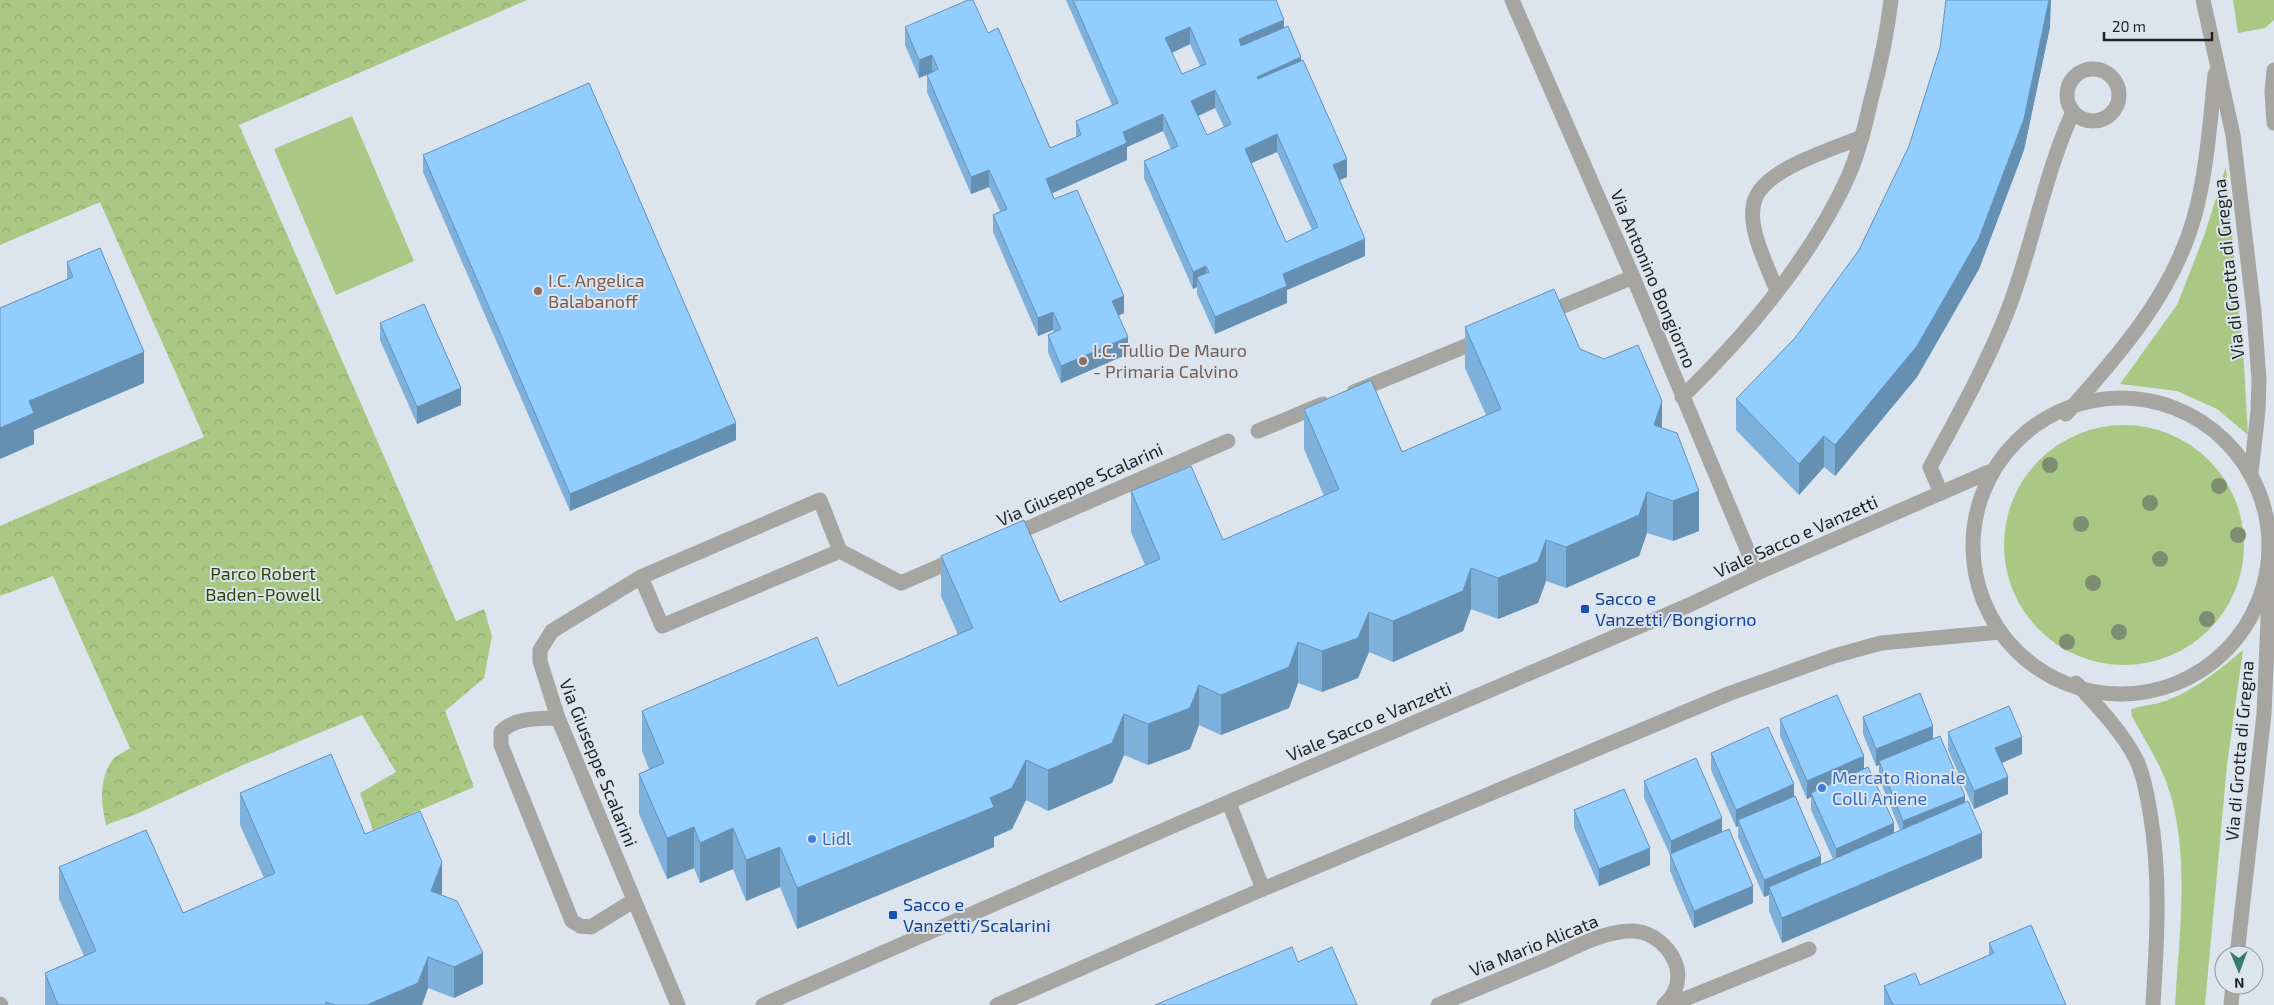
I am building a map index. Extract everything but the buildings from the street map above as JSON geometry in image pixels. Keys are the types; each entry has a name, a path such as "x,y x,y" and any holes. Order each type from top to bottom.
{"street":[{"name":"Via Antonino Bongiorno","path":"1512,0 1633,277 1757,573"},
{"path":"1682,397 1716,364 1794,270 1837,199 1851,170 1862,137 1885,46 1891,0"},
{"name":"Via di Grotta di Gregna","path":"2203,0 2233,135 2258,352 2258,411 2251,472"},
{"name":"Via di Grotta di Gregna","path":"2065,415 2136,330 2162,293 2180,256 2194,217 2202,179 2216,63"},
{"path":"2274,70 2272,92 2274,123"},
{"path":"1941,493 1930,467 1974,386 2008,310 2034,236 2060,139 2073,112"},
{"path":"1777,291 1757,240 1754,213 1755,199 1774,177 1789,168 1862,137"},
{"path":"1529,320 1633,277"},
{"path":"1258,431 1492,335"},
{"name":"Via di Grotta di Gregna","path":"2238,945 2264,714 2272,549 2267,512 2260,488 2251,472 2216,433 2192,418 2169,408 2143,402 2116,402 2093,405 2065,415 2012,446 1989,472 1974,504 1968,534 1969,560 1982,601 2000,632 2033,663 2076,683 2103,690 2131,691 2158,688 2184,680 2210,665 2230,649 2248,627 2260,603 2272,549"},
{"name":"Via Giuseppe Scalarini","path":"992,544 1228,441"},
{"name":"Viale Sacco e Vanzetti","path":"764,1005 1687,606 1757,573 1989,472"},
{"name":"Via Giuseppe Scalarini","path":"678,1005 558,718 540,661 540,650 552,631 640,577 820,500 840,551"},
{"path":"640,577 662,626 840,551 902,583 974,552"},
{"path":"997,1005 1263,889 1728,694 1834,656 1881,643 2000,632"},
{"name":"Via di Grotta di Gregna","path":"2076,683 2114,727 2137,761 2149,802 2157,886 2153,1005"},
{"path":"558,718 535,719 506,727 501,732 501,745 568,912 572,921 580,926 591,927 633,901"},
{"path":"1229,803 1263,889"},
{"name":"Via Mario Alicata","path":"1438,1005 1599,938 1632,931 1645,933 1657,940 1671,954 1677,968 1678,982 1676,991 1664,1005"},
{"path":"1670,1005 1809,949"}],"green space":[{"name":"Parco Robert Baden-Powell","path":"0,0 527,0 239,125 456,621 484,609 492,636 484,678 445,711 474,787 373,830 360,793 396,772 362,715 243,765 139,813 106,825 102,801 104,777 112,760 130,748 53,576 0,596 0,526 204,437 100,202 0,245"},
{"path":"2233,0 2274,0 2274,20 2265,28 2238,33"},
{"path":"352,116 414,261 336,295 274,149"},
{"path":"2226,167 2244,365 2248,435 2217,409 2177,391 2120,384 2177,305 2204,236"},
{"path":"2112,425 2136,425 2159,430 2181,439 2209,460 2224,478 2235,499 2242,522 2244,545 2242,568 2235,591 2224,612 2209,630 2181,651 2159,660 2136,665 2112,665 2089,660 2067,651 2048,638 2031,621 2018,602 2009,580 2004,557 2004,533 2009,510 2018,488 2031,469 2048,452 2067,439 2089,430"},
{"path":"2243,650 2227,765 2205,1005 2175,1005 2182,894 2179,837 2164,775 2132,716 2131,709 2173,698 2215,673"}],"place":[{"name":"I.C. Angelica Balabanoff","path":"538,291"},
{"name":"I.C. Tullio De Mauro - Primaria Calvino","path":"1083,361"},
{"name":"Sacco e Vanzetti/Bongiorno","path":"1585,609"},
{"name":"Mercato Rionale Colli Aniene","path":"1822,788"},
{"name":"Lidl","path":"812,839"},
{"name":"Sacco e Vanzetti/Scalarini","path":"893,915"}]}
